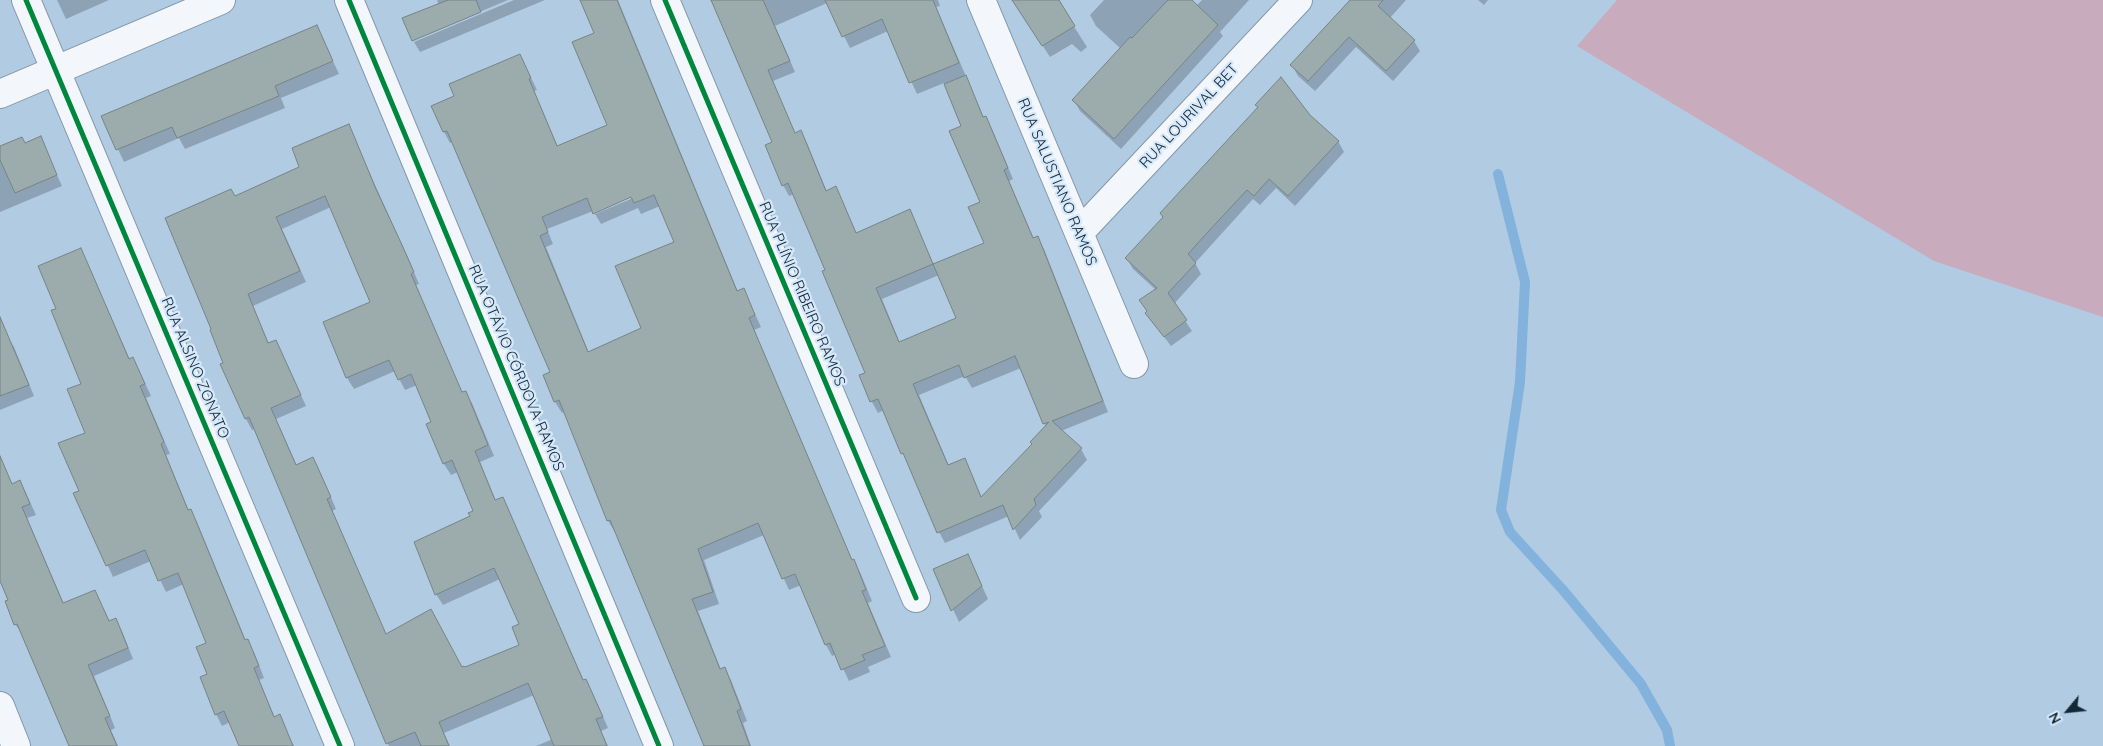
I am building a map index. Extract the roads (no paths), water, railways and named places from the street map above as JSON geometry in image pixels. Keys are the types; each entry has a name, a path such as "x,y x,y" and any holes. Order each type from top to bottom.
{"street":[{"name":"RUA ALSINO ZONATO","path":"26,0 340,746"},
{"path":"0,94 221,0"},
{"name":"RUA OTÁVIO CÓRDOVA RAMOS","path":"349,0 659,746"},
{"name":"RUA PLÍNIO RIBEIRO RAMOS","path":"665,0 916,598"},
{"name":"RUA SALUSTIANO RAMOS","path":"981,0 1134,364"},
{"name":"RUA LOURIVAL BET","path":"1079,233 1298,0"},
{"path":"0,706 16,746"}],"waterway":[{"path":"1498,174 1525,282 1520,382 1501,510 1510,532 1563,590 1641,684 1667,730 1670,746"}]}
